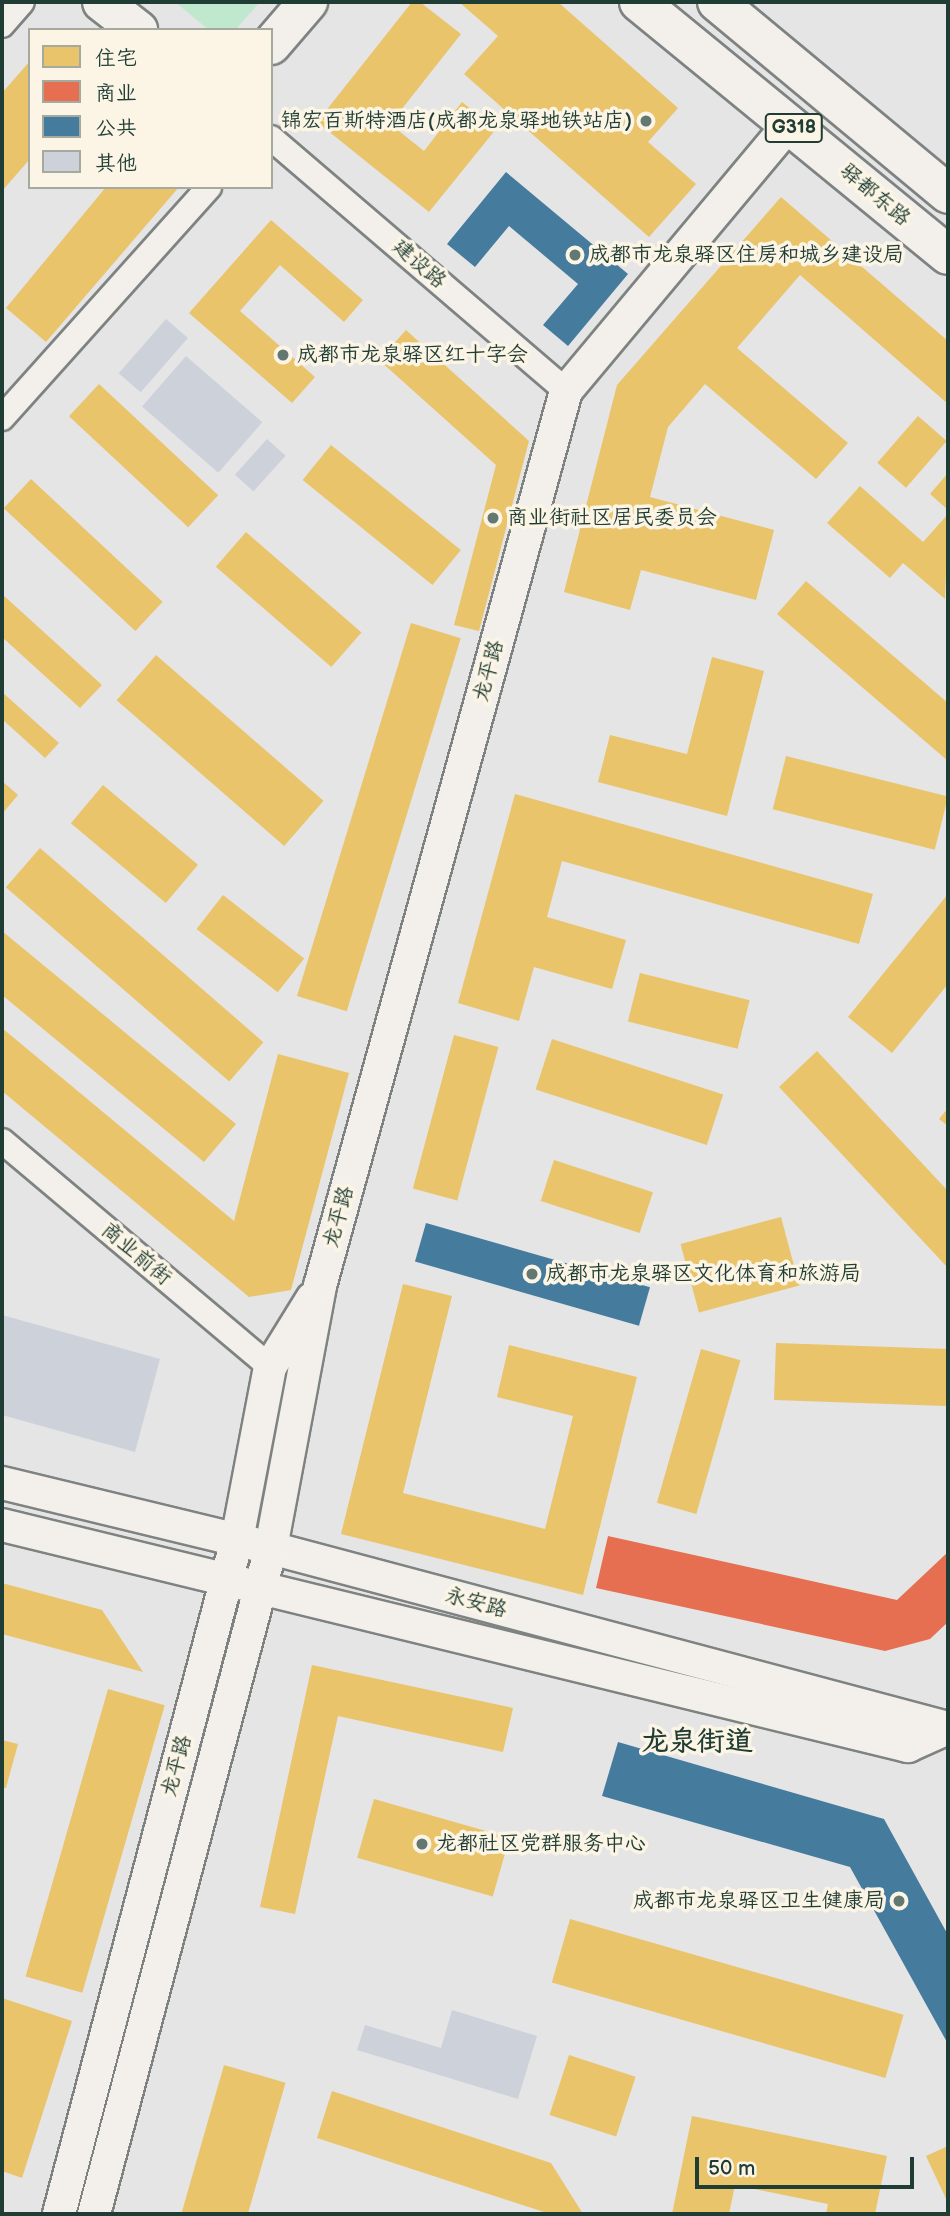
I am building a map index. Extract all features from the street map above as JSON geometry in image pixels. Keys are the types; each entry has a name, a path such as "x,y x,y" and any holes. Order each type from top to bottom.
{"highway":[{"path":"102,2 135,28"},
{"path":"273,43 308,2"},
{"name":"驿都东路","path":"639,2 948,255"},
{"name":"G318","path":"717,2 948,194"}],"street":[{"path":"2,25 22,2"},
{"name":"龙平路","path":"94,2214 271,1548 320,1286 566,391 789,124"},
{"name":"建设路","path":"273,140 566,391"},
{"path":"2,418 207,189"},
{"name":"商业前街","path":"2,1141 270,1367"},
{"name":"龙平路","path":"59,2214 237,1540 270,1367 320,1286"},
{"name":"永安路","path":"2,1483 271,1548 948,1728"},
{"path":"2,1525 908,1746 948,1728"}],"green space":[{"path":"175,2 260,2 237,28 207,28"}],"building: 住宅":[{"path":"412,2 420,2 461,34 390,124 424,151 462,102 496,129 429,212 317,122"},
{"path":"459,2 558,2 678,108 648,142 696,184 649,237 464,74 498,36"},
{"path":"28,63 28,161 2,191 2,93"},
{"path":"104,189 177,189 46,342 6,308"},
{"path":"781,197 948,341 948,404 800,275 737,348 848,443 816,479 705,384 668,427 650,497 774,530 756,600 641,570 630,610 564,592 617,385"},
{"path":"271,220 363,300 344,322 280,265 240,311 315,377 292,403 189,313"},
{"path":"406,330 529,441 479,631 454,625 496,465 379,360"},
{"path":"99,384 218,495 188,527 69,416"},
{"path":"918,416 947,441 906,488 877,463"},
{"path":"331,445 461,550 432,585 303,480"},
{"path":"948,473 948,510 930,494"},
{"path":"31,479 163,602 135,631 4,508"},
{"path":"860,486 923,542 948,514 945,599 903,563 890,578 827,523"},
{"path":"246,532 361,632 331,667 216,567"},
{"path":"806,581 948,703 948,761 777,614"},
{"path":"2,594 102,685 80,708 2,637"},
{"path":"411,623 461,638 347,1011 297,996"},
{"path":"156,655 324,801 284,846 117,700"},
{"path":"712,657 764,671 727,816 598,782 610,735 687,754"},
{"path":"2,692 59,743 45,758 2,719"},
{"path":"786,756 948,796 935,850 773,809"},
{"path":"2,781 18,795 2,814"},
{"path":"103,785 198,865 166,903 71,823"},
{"path":"515,794 873,894 859,944 562,861 547,917 626,940 612,989 534,967 519,1021 458,1003"},
{"path":"40,848 263,1042 229,1081 6,887"},
{"path":"948,894 948,984 892,1053 848,1017"},
{"path":"223,895 304,958 278,992 197,929"},
{"path":"2,931 236,1124 204,1162 2,995"},
{"path":"640,973 750,1000 738,1049 628,1022"},
{"path":"2,1028 234,1221 278,1054 349,1073 291,1290 249,1297 2,1091"},
{"path":"454,1035 498,1047 457,1200 413,1189"},
{"path":"552,1039 723,1095 707,1145 536,1089"},
{"path":"817,1051 948,1191 948,1268 779,1087"},
{"path":"948,1108 948,1126 939,1119"},
{"path":"554,1160 653,1192 640,1233 541,1201"},
{"path":"781,1217 799,1286 699,1312 681,1244"},
{"path":"403,1284 452,1296 403,1493 545,1529 573,1416 497,1397 509,1345 637,1377 583,1595 341,1534"},
{"path":"776,1343 948,1349 946,1406 774,1400"},
{"path":"701,1349 740,1360 696,1514 657,1503"},
{"path":"2,1583 102,1610 143,1672 2,1634"},
{"path":"312,1665 513,1708 503,1752 338,1716 295,1914 260,1907"},
{"path":"108,1689 165,1705 82,1993 26,1976"},
{"path":"2,1740 18,1744 6,1788 2,1787"},
{"path":"374,1799 510,1838 493,1897 357,1858"},
{"path":"570,1919 904,2015 885,2078 552,1982"},
{"path":"2,1998 72,2021 22,2178 2,2171"},
{"path":"569,2055 636,2077 616,2137 550,2115"},
{"path":"224,2065 286,2083 248,2214 181,2214"},
{"path":"332,2091 551,2163 583,2214 550,2214 317,2138"},
{"path":"692,2116 887,2156 875,2214 826,2214 828,2204 735,2185 729,2214 672,2214"},
{"path":"948,2146 948,2203 926,2156"}],"building: 商业":[{"path":"608,1536 897,1600 948,1552 948,1622 930,1639 885,1651 596,1588"}],"building: 公共":[{"name":"成都市龙泉驿区住房和城乡建设局","path":"506,172 628,274 568,346 543,325 578,284 509,226 475,267 447,244"},
{"name":"成都市龙泉驿区文化体育和旅游局","path":"426,1223 650,1287 639,1326 415,1261"},
{"name":"成都市龙泉驿区卫生健康局","path":"618,1742 884,1819 948,1935 948,2044 850,1867 602,1796"}],"building: 其他":[{"path":"166,319 188,338 141,392 119,373"},
{"path":"186,356 262,422 218,473 142,407"},
{"path":"267,439 286,456 253,491 235,475"},
{"path":"2,1315 160,1359 135,1452 2,1415"},
{"path":"452,2010 537,2036 518,2099 357,2050 365,2025 441,2048"}],"place":[{"name":"锦宏百斯特酒店(成都龙泉驿地铁站店)","path":"646,121"},
{"name":"成都市龙泉驿区住房和城乡建设局","path":"575,255"},
{"name":"成都市龙泉驿区红十字会","path":"283,355"},
{"name":"商业街社区居民委员会","path":"493,518"},
{"name":"成都市龙泉驿区文化体育和旅游局","path":"532,1274"},
{"name":"龙都社区党群服务中心","path":"422,1844"},
{"name":"成都市龙泉驿区卫生健康局","path":"899,1901"}],"district":[{"name":"龙泉街道","path":"697,1742"}]}
